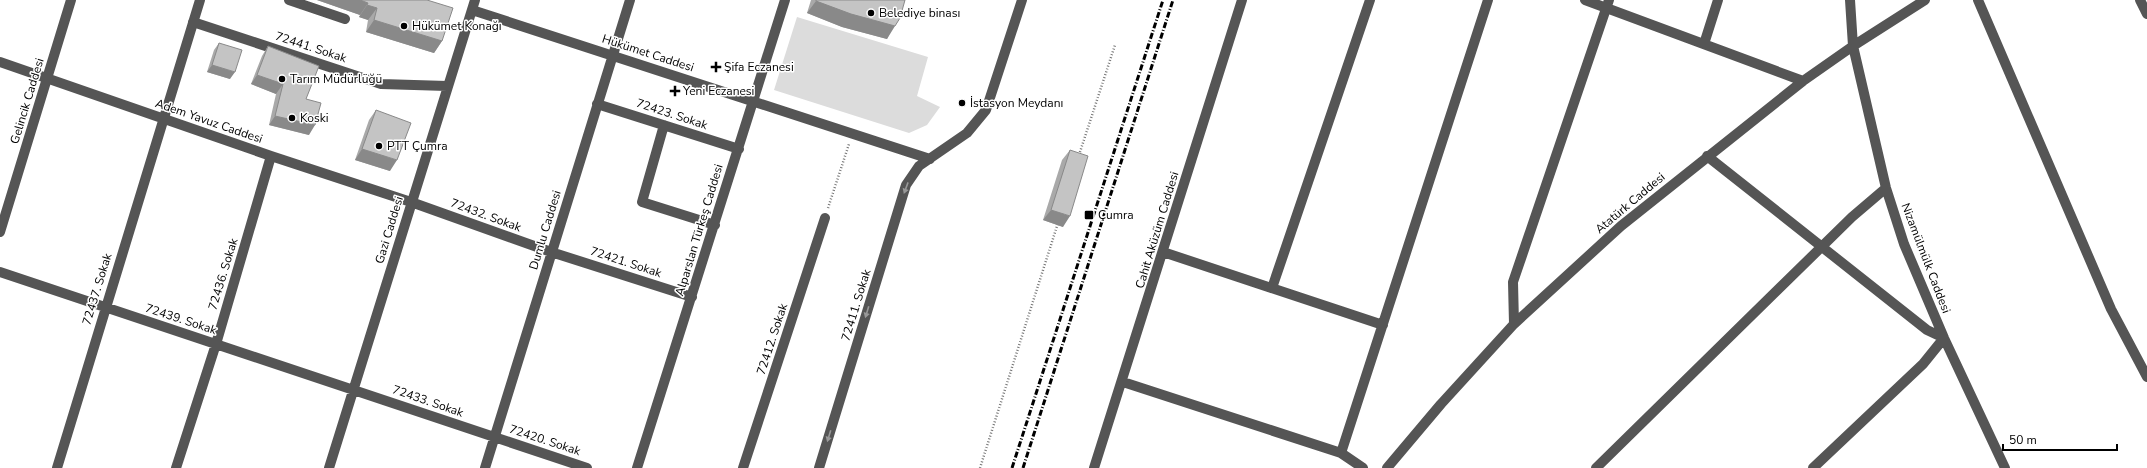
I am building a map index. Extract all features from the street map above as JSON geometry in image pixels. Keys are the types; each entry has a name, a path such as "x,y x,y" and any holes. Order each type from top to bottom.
{"street":[{"name":"Gelincik Caddesi","path":"0,232 71,0"},
{"name":"72437. Sokak","path":"57,468 200,0"},
{"path":"289,0 345,18"},
{"name":"Gazi Caddesi","path":"329,468 475,0"},
{"name":"Dumlu Caddesi","path":"485,468 630,0"},
{"name":"Alparslan Türkeş Caddesi","path":"637,468 785,0"},
{"name":"72411. Sokak","path":"819,468 906,186 918,166 967,133 986,110 1021,0"},
{"name":"Cahit Aküzüm Caddesi","path":"1094,468 1123,382 1242,0"},
{"path":"1272,288 1370,0"},
{"path":"1341,453 1488,0"},
{"path":"1585,0 1607,4 1704,44 1802,81"},
{"path":"1704,44 1718,0"},
{"name":"Nizamülmülk Caddesi","path":"1850,0 1853,46 1886,188 1904,244 1944,338 2005,468"},
{"name":"Atatürk Caddesi","path":"1387,468 1441,404 1514,324 1621,226 1802,81 1925,0"},
{"path":"1978,0 2111,308 2147,377"},
{"path":"2140,0 2147,14"},
{"path":"1514,324 1513,282 1607,4"},
{"name":"Hükümet Caddesi","path":"472,10 930,159"},
{"name":"72441. Sokak","path":"193,22 381,84 447,86"},
{"name":"Adem Yavuz Caddesi","path":"0,62 48,77 271,156 411,202"},
{"name":"72423. Sokak","path":"597,104 738,149"},
{"path":"664,125 642,202 715,225"},
{"name":"72436. Sokak","path":"176,468 216,344 271,156"},
{"path":"1707,156 1927,330 1944,338 1923,364 1813,468"},
{"path":"1596,468 1822,246 1886,188"},
{"name":"72432. Sokak","path":"411,202 551,252"},
{"name":"72412. Sokak","path":"743,468 825,218"},
{"name":"72421. Sokak","path":"551,252 692,297"},
{"path":"1163,252 1383,325"},
{"name":"72439. Sokak","path":"0,272 354,390"},
{"path":"1123,382 1341,453 1363,468"},
{"name":"72433. Sokak","path":"354,390 494,437"},
{"name":"72420. Sokak","path":"494,437 587,468"}],"path":[{"path":"1078,158 1115,45"},
{"path":"825,218 852,133"},
{"path":"980,468 1059,218"}],"shaded area":[{"path":"797,17 928,57 917,96 940,107 927,125 909,133 774,90"}],"building":[{"path":"360,0 427,0 453,8 442,41 374,20 377,8 367,5 368,3"},
{"path":"816,0 905,0 900,18 895,26 851,14"},
{"path":"219,43 242,50 235,72 212,65"},
{"path":"268,46 319,66 306,99 321,103 315,125 275,116 283,84 257,75"},
{"name":"PTT Çumra","path":"376,110 411,123 397,160 362,149"},
{"name":"Çumra","path":"1070,150 1088,156 1070,216 1051,210"}],"railway":[{"path":"1012,468 1163,0"},
{"path":"1023,468 1173,0"}],"place":[{"name":"Belediye binası","path":"871,13"},
{"name":"Hükümet Konağı","path":"404,26"},
{"name":"Şifa Eczanesi","path":"716,67"},
{"name":"Tarım Müdürlüğü","path":"282,79"},
{"name":"Yeni Eczanesi","path":"675,91"},
{"name":"İstasyon Meydanı","path":"962,103"},
{"name":"Koski","path":"292,118"},
{"name":"PTT Çumra","path":"379,146"},
{"name":"Çumra","path":"1089,215"}]}
